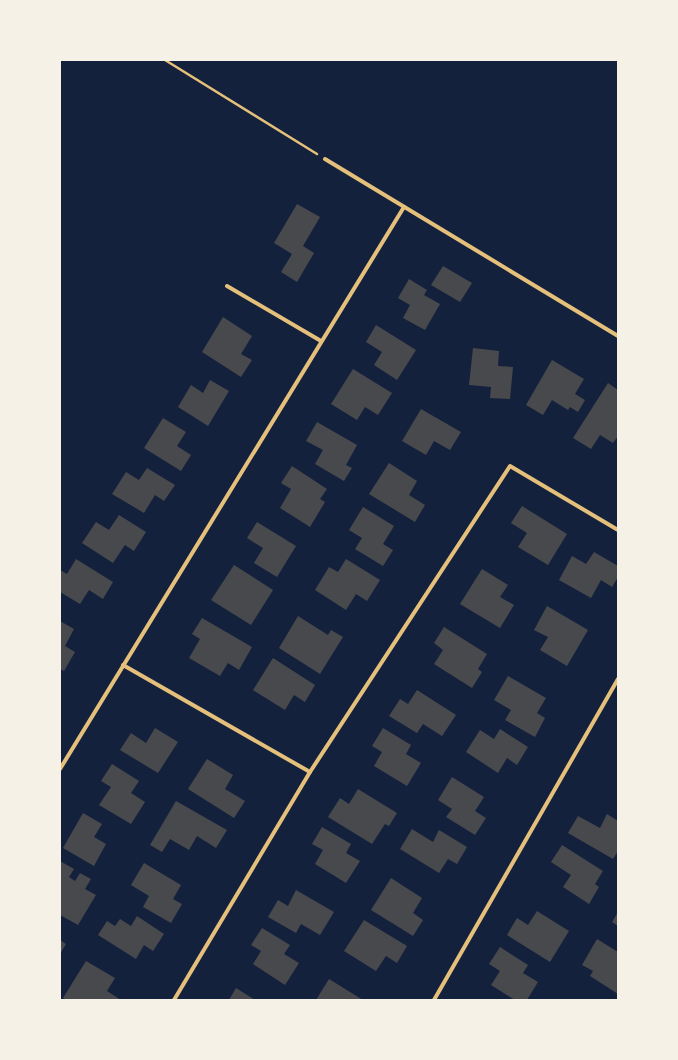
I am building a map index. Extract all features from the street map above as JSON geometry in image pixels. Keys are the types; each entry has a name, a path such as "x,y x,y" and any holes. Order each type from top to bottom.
{"street":[{"path":"325,159 618,336"},
{"path":"60,769 404,207"},
{"path":"227,286 321,341"},
{"path":"174,1000 310,772 510,466 618,530"},
{"path":"123,665 310,772"},
{"path":"434,1000 618,679"}],"path":[{"path":"165,60 325,159"}],"building":[{"path":"297,204 320,217 303,246 314,253 297,282 281,272 292,254 274,243"},
{"path":"443,266 472,283 460,302 431,285"},
{"path":"409,279 427,290 424,295 440,304 425,330 403,318 410,305 398,298"},
{"path":"223,317 252,336 241,354 252,360 241,377 202,352"},
{"path":"376,325 416,350 397,380 374,365 382,352 366,342"},
{"path":"473,348 499,351 498,366 513,367 510,399 490,398 491,387 469,385"},
{"path":"552,360 584,379 575,394 585,400 578,412 570,407 568,410 552,400 543,415 526,405"},
{"path":"353,369 392,393 378,415 365,407 357,420 331,404"},
{"path":"210,380 229,391 208,426 178,407 191,385 203,393"},
{"path":"608,383 618,390 618,436 613,443 600,435 591,449 573,438"},
{"path":"421,409 461,432 450,450 434,441 426,455 402,441"},
{"path":"163,418 186,432 177,446 191,455 181,471 144,448"},
{"path":"317,422 357,445 346,465 352,468 344,481 315,464 323,450 306,441"},
{"path":"389,463 417,481 409,495 425,505 415,522 369,494"},
{"path":"292,466 327,489 320,499 325,502 310,527 280,508 291,489 281,483"},
{"path":"147,468 175,485 164,501 155,495 144,513 112,494 126,472 139,480"},
{"path":"522,506 567,534 548,565 518,547 527,533 511,523"},
{"path":"363,507 394,526 383,544 393,550 383,566 355,549 362,538 349,530"},
{"path":"119,515 146,532 134,551 125,545 113,563 82,543 96,522 109,530"},
{"path":"257,522 296,546 277,577 254,563 263,548 247,538"},
{"path":"594,552 618,566 618,577 612,587 601,580 591,598 559,580 572,556 586,564"},
{"path":"76,559 113,582 103,599 89,590 80,604 60,592 60,570 67,574"},
{"path":"346,559 380,580 367,601 356,594 346,610 315,590 329,567 338,572"},
{"path":"234,565 273,590 251,625 211,600"},
{"path":"482,569 508,585 500,597 514,605 500,628 460,604"},
{"path":"547,606 588,630 567,666 540,650 548,637 534,630"},
{"path":"298,616 328,635 331,630 343,637 320,674 279,648"},
{"path":"202,618 252,647 239,670 228,663 220,676 189,658 200,639 192,634"},
{"path":"60,621 74,629 65,646 75,652 64,671 60,669"},
{"path":"444,627 487,654 478,669 482,672 472,688 434,664 443,650 434,643"},
{"path":"273,658 315,685 305,702 294,695 285,710 253,690"},
{"path":"508,676 546,698 537,713 545,718 535,737 505,720 511,710 494,700"},
{"path":"417,690 456,715 442,736 423,724 417,733 389,716 400,699 408,704"},
{"path":"155,728 178,742 158,773 120,750 131,733 146,743"},
{"path":"383,728 411,745 406,754 421,763 407,786 374,766 382,752 372,746"},
{"path":"500,729 528,747 517,765 507,758 498,773 466,752 480,730 494,739"},
{"path":"207,759 233,775 225,789 245,801 234,818 188,789"},
{"path":"112,764 139,781 131,793 145,802 131,824 99,805 111,787 101,781"},
{"path":"452,777 484,797 475,811 486,818 475,835 446,817 452,809 438,800"},
{"path":"358,789 397,813 389,826 385,824 372,844 328,817 340,798 349,804"},
{"path":"176,801 227,830 216,848 197,836 189,850 170,839 162,852 150,845"},
{"path":"83,813 102,824 94,837 106,844 94,866 63,848"},
{"path":"607,814 618,821 618,851 613,859 568,833 578,816 600,828"},
{"path":"322,827 351,844 346,853 360,861 346,883 315,864 323,850 312,844"},
{"path":"412,829 433,842 439,830 467,847 457,864 448,859 439,873 400,849"},
{"path":"562,845 603,871 595,884 599,887 589,904 563,887 571,875 551,862"},
{"path":"60,861 74,869 69,877 75,881 80,873 91,879 85,889 96,895 78,925 60,915"},
{"path":"144,863 181,885 173,899 182,904 171,923 143,907 149,896 131,885"},
{"path":"391,878 422,898 413,913 423,920 413,936 371,910"},
{"path":"296,890 334,912 320,935 301,924 296,933 268,917 278,900 288,906"},
{"path":"537,911 569,931 550,962 507,935 517,918 528,925"},
{"path":"618,912 618,926 612,922"},
{"path":"137,916 164,934 153,951 144,945 136,959 98,935 107,921 115,926 120,919 131,926"},
{"path":"364,920 407,946 397,963 386,956 376,971 344,951"},
{"path":"262,928 290,945 284,954 299,963 285,985 253,964 261,951 251,945"},
{"path":"597,939 618,952 618,994 590,976 593,971 582,965"},
{"path":"60,940 66,944 60,954"},
{"path":"500,947 528,965 523,973 538,982 527,1000 515,1000 491,985 500,971 489,964"},
{"path":"86,961 115,978 107,991 121,1000 67,1000 63,998"},
{"path":"329,979 363,1000 316,1000"},
{"path":"236,988 255,1000 229,1000"}]}
